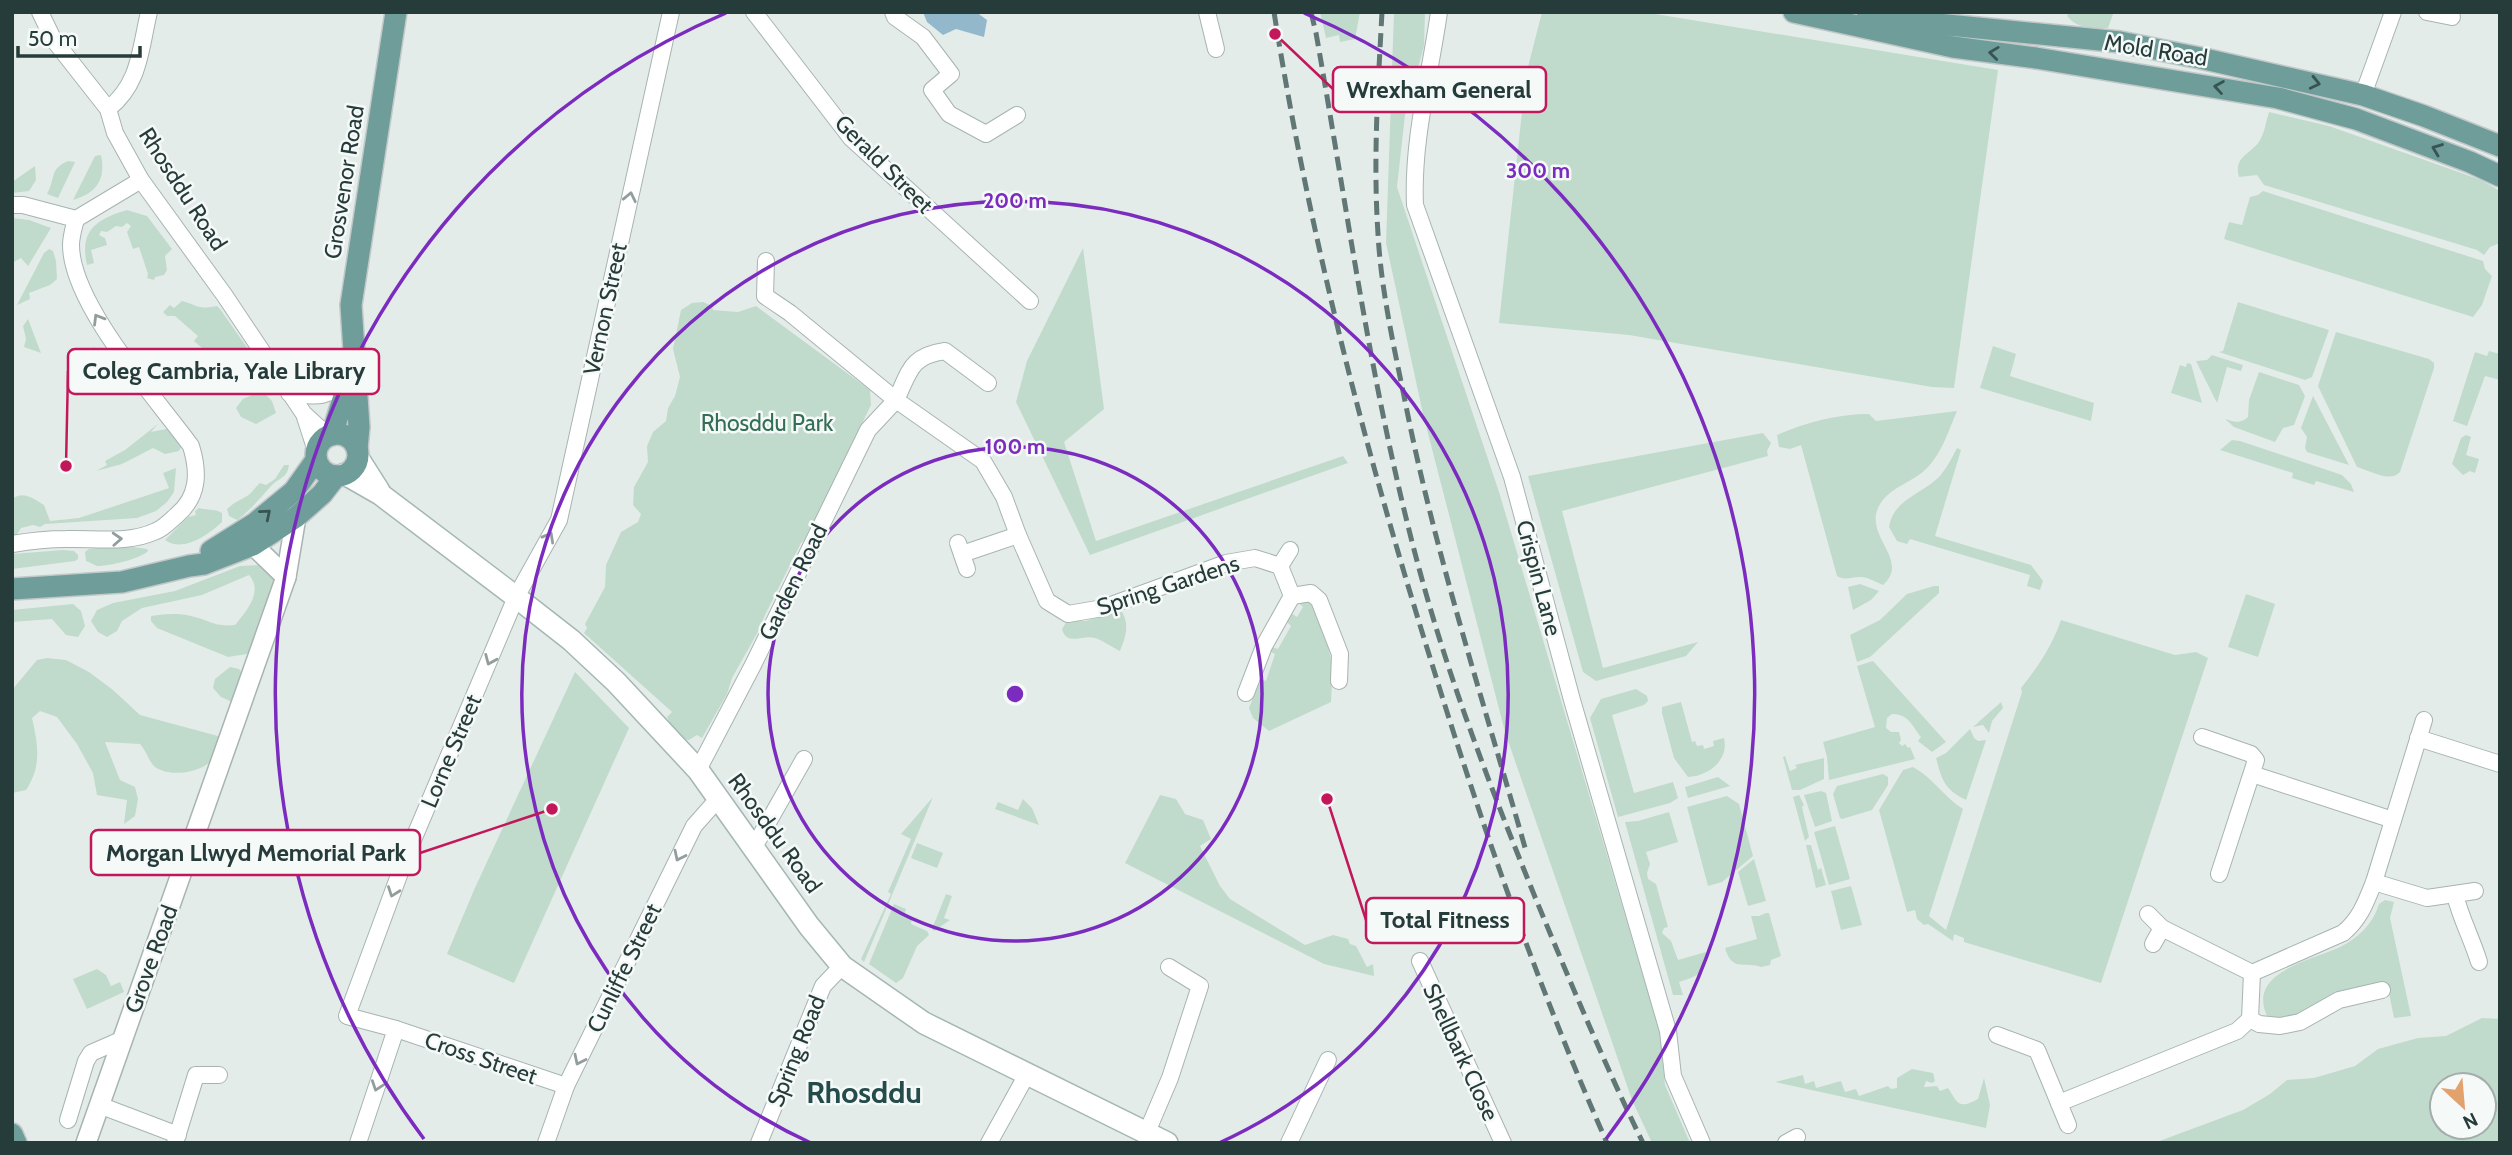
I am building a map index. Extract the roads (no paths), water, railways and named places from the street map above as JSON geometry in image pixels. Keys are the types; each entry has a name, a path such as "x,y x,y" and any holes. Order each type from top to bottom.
{"main road":[{"name":"Grosvenor Road","path":"349,464 359,427 352,370 351,305 396,12"},
{"name":"Mold Road","path":"1794,12 1953,47 2268,96 2356,119 2500,176"},
{"name":"Mold Road","path":"1819,12 1957,19 2120,42 2363,95 2500,146"},
{"path":"1953,47 1957,19"},
{"path":"2268,96 2273,74"},
{"path":"2356,119 2363,95"},
{"name":"Grosvenor Road","path":"189,566 254,524 294,491 323,446 352,370"},
{"name":"Rhosddu Road","path":"344,435 351,439 349,464 323,471 323,446 344,435"},
{"name":"Rhosddu Road","path":"349,464 380,494 571,640 616,682 698,770 817,937 842,966 924,1023 1026,1076 1167,1143"},
{"path":"12,589 122,582 204,564 253,545 296,517 322,494 349,464"},
{"path":"12,1134 16,1143"}],"street":[{"name":"Rhosddu Road","path":"40,12 53,39 108,109 115,133 141,180 225,296 323,446"},
{"path":"108,109 122,98 131,84 149,12"},
{"name":"Vernon Street","path":"516,597 559,520 671,12"},
{"name":"Gerald Street","path":"754,12 851,138 1030,301"},
{"path":"893,12 895,17 923,37 951,74 932,90 949,114 986,134 1017,115"},
{"path":"1208,12 1216,49"},
{"name":"Crispin Lane","path":"1439,12 1419,135 1414,177 1415,205 1512,477 1572,700 1668,1031 1673,1076 1702,1143"},
{"path":"2363,95 2393,12"},
{"path":"2427,12 2452,17"},
{"path":"12,205 23,205 76,219 141,180"},
{"path":"12,544 66,539 129,538 158,531 184,509 196,484 197,464 191,446 90,307 73,258 71,245 76,219"},
{"path":"766,261 765,296 790,313 896,400"},
{"name":"Garden Road","path":"698,770 869,430 896,400 914,363 926,354 945,351 988,383"},
{"path":"289,393 319,397 333,392 352,370"},
{"name":"Spring Gardens","path":"896,400 983,461 1004,497 1017,535 1047,601 1068,614 1103,608 1226,563 1255,558 1280,566"},
{"name":"Grove Road","path":"86,1143 286,577 296,517"},
{"path":"963,555 1017,535"},
{"path":"253,545 286,577"},
{"path":"1290,550 1280,566 1292,596"},
{"path":"1292,596 1311,593 1319,600 1340,654 1339,681"},
{"path":"1246,694 1264,646 1292,596"},
{"name":"Lorne Street","path":"396,1029 347,1016 405,859 516,597"},
{"path":"2252,973 2343,933 2359,918 2374,882 2424,720"},
{"path":"2202,737 2254,755 2256,760 2219,874"},
{"path":"2418,738 2500,764"},
{"path":"753,849 804,760"},
{"path":"2252,774 2393,820"},
{"name":"Cunliffe Street","path":"546,1143 566,1086 694,826 717,800"},
{"path":"2374,882 2427,898 2475,891"},
{"path":"2455,895 2461,918 2472,938 2479,962"},
{"path":"2148,914 2162,928 2252,973"},
{"path":"2152,944 2162,928"},
{"name":"Shellbark Close","path":"1420,961 1503,1143"},
{"name":"Spring Road","path":"760,1143 823,986 842,966"},
{"path":"1147,1132 1170,1078 1200,986 1169,967"},
{"path":"2059,1103 2227,1037 2250,1018 2252,973"},
{"path":"2250,1018 2259,1024 2280,1026 2300,1022 2339,1000 2382,990"},
{"path":"358,1143 396,1029"},
{"name":"Cross Street","path":"396,1029 566,1086"},
{"path":"1997,1035 2037,1050 2068,1125"},
{"path":"68,1120 86,1061 91,1053 122,1039"},
{"path":"1289,1143 1328,1060"},
{"path":"99,1105 176,1139 197,1075 219,1074"},
{"path":"989,1143 1026,1076"}],"water":[{"path":"923,12 976,12 987,20 984,37 956,29 943,35 927,22"}],"railway":[{"path":"1274,12 1304,177 1341,341 1407,584 1512,906 1607,1143"},
{"path":"1311,12 1374,372 1403,506 1432,613 1473,736 1519,857 1587,1021 1643,1143"},
{"path":"1382,12 1376,178 1380,254 1388,315 1430,511 1460,625 1526,851"}],"place":[{"name":"Wrexham General","path":"1275,34"},
{"name":"Coleg Cambria, Yale Library","path":"66,466"},
{"name":"Total Fitness","path":"1327,799"},
{"name":"Morgan Llwyd Memorial Park","path":"552,809"}],"district":[{"name":"Rhosddu","path":"864,1093"}],"park label":[{"name":"Rhosddu Park","path":"767,423"}]}
